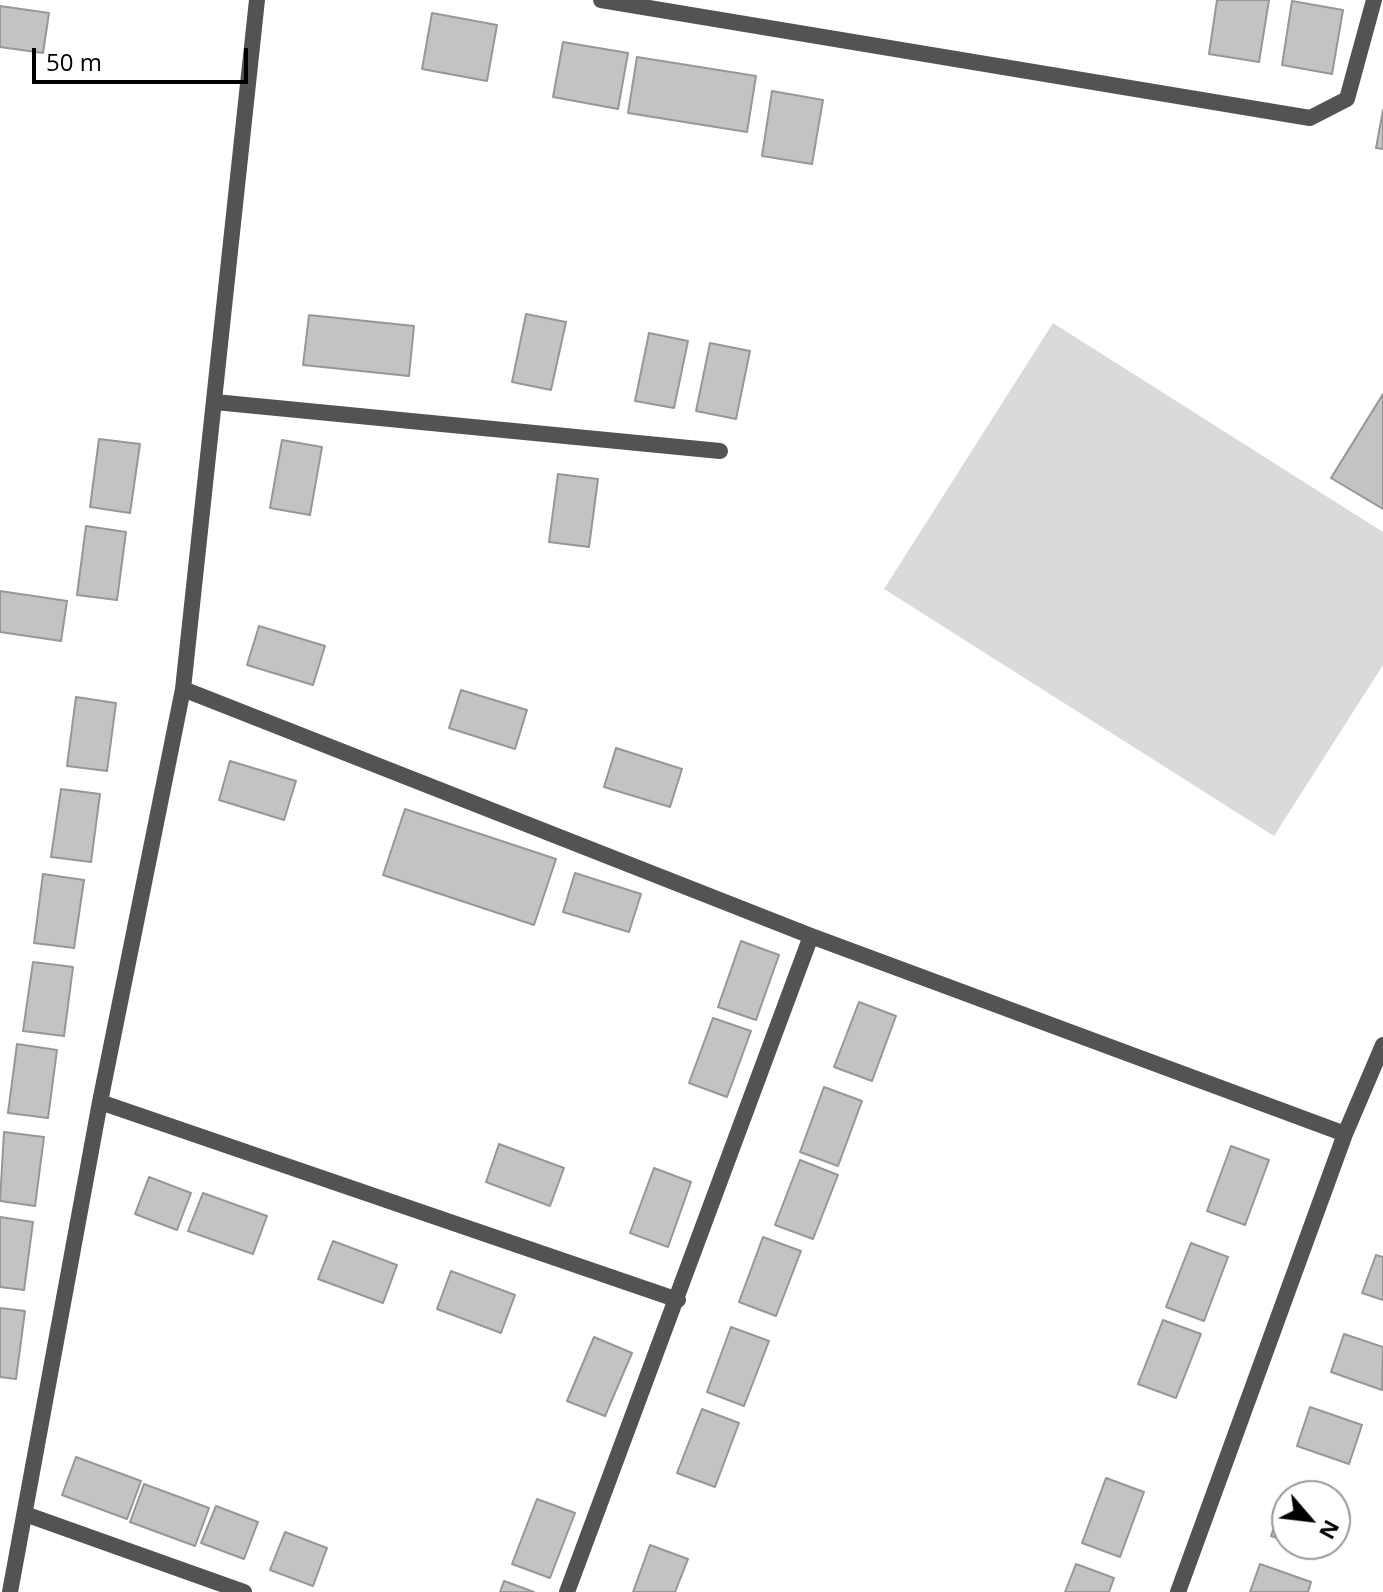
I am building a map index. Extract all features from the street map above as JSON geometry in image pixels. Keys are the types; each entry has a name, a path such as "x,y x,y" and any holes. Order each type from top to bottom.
{"street":[{"path":"10,1592 100,1102 183,689 257,0"},
{"path":"601,0 1310,118 1347,99 1374,0"},
{"path":"215,402 720,451"},
{"path":"183,689 811,936 1345,1134"},
{"path":"567,1592 811,936"},
{"path":"1178,1592 1345,1134 1383,1045"},
{"path":"100,1102 678,1300"},
{"path":"25,1514 244,1592"}],"shaded area":[{"path":"1053,323 1383,532 1383,665 1274,836 884,589"}],"building":[{"path":"1217,0 1269,0 1259,62 1209,54"},
{"path":"1292,1 1343,10 1332,74 1282,65"},
{"path":"0,6 49,13 43,53 0,47"},
{"path":"432,13 497,25 487,81 422,69"},
{"path":"563,42 628,53 618,109 553,97"},
{"path":"637,57 756,76 747,132 628,113"},
{"path":"772,91 823,100 812,164 762,156"},
{"path":"1383,110 1383,149 1376,148"},
{"path":"526,314 566,322 551,390 512,382"},
{"path":"309,315 414,326 409,376 303,365"},
{"path":"649,333 688,341 674,408 635,401"},
{"path":"710,343 750,351 736,419 696,411"},
{"path":"1383,394 1383,509 1331,478"},
{"path":"99,439 140,444 130,513 90,507"},
{"path":"282,440 322,447 310,515 270,508"},
{"path":"558,474 598,479 589,547 549,542"},
{"path":"86,526 126,532 117,600 77,595"},
{"path":"0,591 67,601 61,641 0,632"},
{"path":"259,626 325,646 313,685 247,665"},
{"path":"461,690 527,710 515,749 449,728"},
{"path":"76,697 116,703 107,771 67,766"},
{"path":"616,748 682,769 670,807 604,787"},
{"path":"230,761 296,781 284,820 219,800"},
{"path":"61,789 100,794 91,862 51,857"},
{"path":"405,809 556,859 534,925 383,875"},
{"path":"575,873 641,894 629,932 563,912"},
{"path":"43,874 84,880 74,948 34,943"},
{"path":"741,941 779,955 756,1020 718,1007"},
{"path":"33,962 73,967 64,1036 23,1031"},
{"path":"859,1002 896,1016 872,1081 834,1067"},
{"path":"713,1018 751,1031 727,1097 689,1083"},
{"path":"17,1044 57,1050 48,1118 8,1113"},
{"path":"824,1087 862,1101 838,1166 800,1152"},
{"path":"4,1132 44,1137 35,1206 0,1201"},
{"path":"499,1144 564,1168 550,1206 486,1182"},
{"path":"1231,1146 1269,1160 1245,1225 1207,1211"},
{"path":"800,1160 838,1175 813,1239 775,1225"},
{"path":"654,1168 691,1182 668,1247 630,1233"},
{"path":"149,1177 191,1193 177,1230 135,1214"},
{"path":"203,1193 267,1216 253,1254 188,1231"},
{"path":"0,1217 33,1222 24,1290 0,1287"},
{"path":"763,1237 801,1251 776,1316 739,1302"},
{"path":"333,1241 397,1265 383,1303 318,1279"},
{"path":"1191,1243 1228,1257 1204,1321 1166,1307"},
{"path":"1376,1255 1383,1257 1383,1300 1362,1293"},
{"path":"451,1271 515,1295 501,1333 437,1309"},
{"path":"0,1308 25,1311 16,1379 0,1377"},
{"path":"1163,1320 1201,1334 1176,1398 1138,1384"},
{"path":"731,1327 769,1341 744,1406 707,1392"},
{"path":"1344,1334 1383,1347 1382,1390 1331,1372"},
{"path":"594,1337 632,1353 605,1416 567,1401"},
{"path":"1310,1407 1362,1425 1349,1464 1297,1446"},
{"path":"702,1409 739,1423 715,1487 677,1473"},
{"path":"76,1457 141,1481 127,1519 62,1495"},
{"path":"1106,1478 1144,1492 1120,1557 1082,1543"},
{"path":"144,1484 209,1508 195,1546 130,1522"},
{"path":"537,1499 575,1513 550,1578 512,1564"},
{"path":"216,1506 258,1522 244,1559 201,1543"},
{"path":"285,1532 327,1548 313,1586 270,1570"},
{"path":"650,1545 688,1559 675,1592 633,1592"},
{"path":"1076,1564 1114,1578 1109,1592 1065,1592"},
{"path":"1260,1564 1311,1582 1308,1592 1250,1592"},
{"path":"504,1581 534,1592 500,1592"}]}
